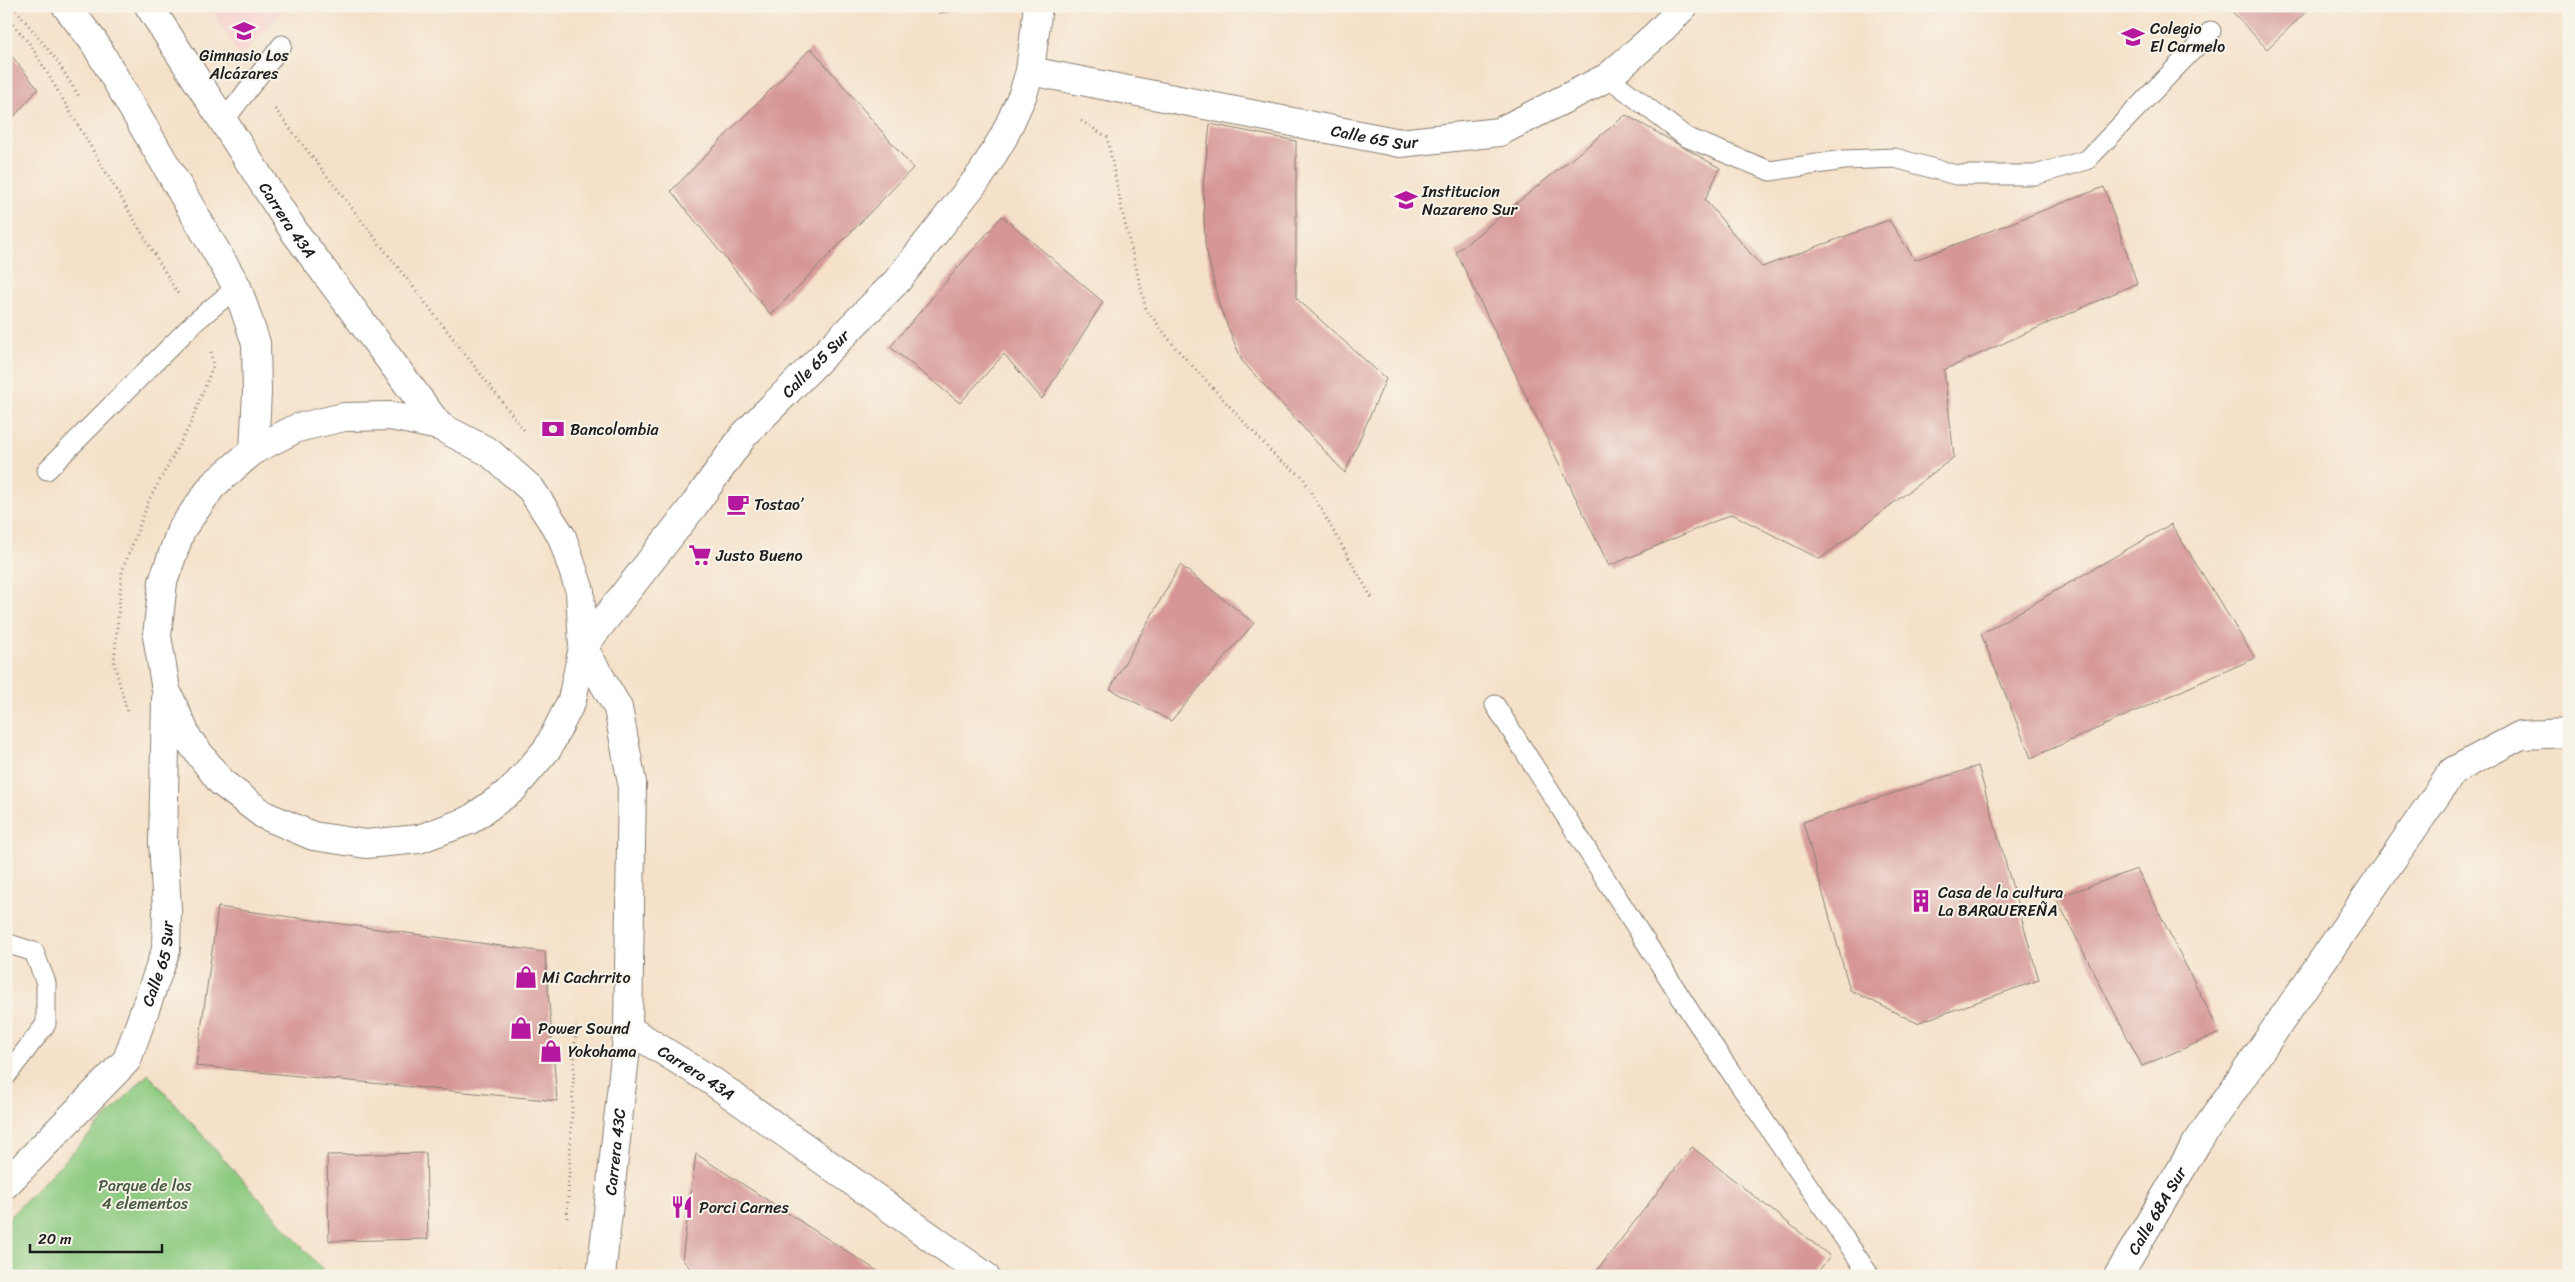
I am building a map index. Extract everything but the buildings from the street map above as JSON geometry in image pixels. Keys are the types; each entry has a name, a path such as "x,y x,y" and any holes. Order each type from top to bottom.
{"street":[{"path":"66,6 94,42 237,287 256,344 257,393 254,450"},
{"name":"Carrera 43A","path":"149,6 294,231 439,426"},
{"name":"Calle 65 Sur","path":"583,647 695,504 744,435 897,282 982,173 1004,136 1027,82 1038,6"},
{"name":"Calle 65 Sur","path":"1027,82 1400,143 1499,132 1608,77 1657,34 1684,6"},
{"path":"391,416 439,426 489,452 531,489 562,537 580,590 583,647 572,700 548,748 513,789 470,820 419,838 366,844 313,836 264,815 221,782 188,740 166,690 157,636 163,582 181,530 213,486 254,450 297,428 344,417 391,416"},
{"path":"583,647 618,708 632,783 628,1029"},
{"name":"Calle 65 Sur","path":"6,1184 127,1060 166,950 168,909 163,842 166,690"},
{"name":"Calle 68A Sur","path":"2118,1276 2196,1144 2453,772 2521,735 2569,733"},
{"name":"Carrera 43A","path":"628,1029 712,1081 985,1276"},
{"name":"Carrera 43C","path":"601,1276 628,1029"}],"lane":[{"path":"1608,77 1686,137 1770,170 1844,160 1895,158 1956,175 2035,175 2087,160 2210,31"},
{"path":"223,122 282,45"},
{"path":"47,470 195,322 237,287"},
{"path":"1495,705 1694,1018 1870,1276"},
{"path":"6,943 34,952 46,983 46,1024 6,1076"}],"path":[{"path":"13,6 55,58 85,106"},
{"path":"6,17 30,44 195,322"},
{"path":"254,82 526,433"},
{"path":"1027,82 1090,126 1108,136 1124,219 1146,309 1175,347 1278,459 1302,476 1373,600"},
{"path":"567,1220 576,1023"},
{"path":"560,1276 563,1257"}],"shaded area":[{"name":"Gimnasio Los Alcázares","path":"209,6 287,6 240,57"}],"green space":[{"name":"Parque de los 4 elementos","path":"148,1074 328,1276 6,1276 6,1221"}],"place":[{"name":"Gimnasio Los Alcázares","path":"244,31"},
{"name":"Colegio El Carmelo","path":"2133,37"},
{"name":"Institucion Nazareno Sur","path":"1406,200"},
{"name":"Bancolombia","path":"553,429"},
{"name":"Tostao’","path":"738,504"},
{"name":"Justo Bueno","path":"700,555"},
{"name":"Casa de la cultura La BARQUEREÑA","path":"1921,901"},
{"name":"Mi Cachrrito","path":"526,977"},
{"name":"Power Sound","path":"521,1028"},
{"name":"Yokohama","path":"551,1051"},
{"name":"Porci Carnes","path":"682,1207"}]}
